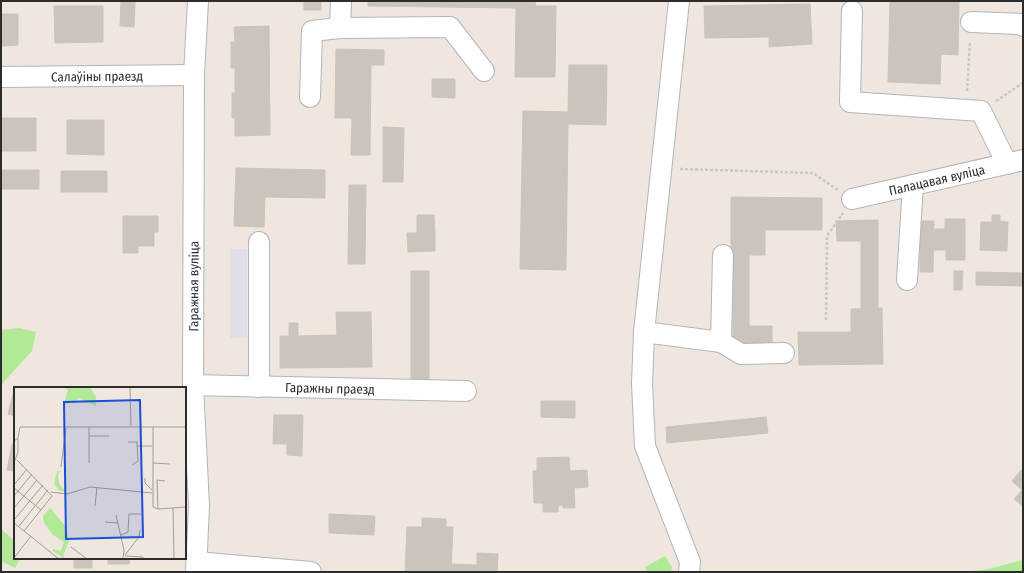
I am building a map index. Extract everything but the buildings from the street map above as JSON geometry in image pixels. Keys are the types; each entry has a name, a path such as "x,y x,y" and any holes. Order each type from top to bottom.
{"street":[{"name":"Гаражная вуліца","path":"197,567 199,506 193,385 194,75 198,1"},
{"path":"340,28 341,1"},
{"path":"679,1 644,332 642,384 645,446 690,562 689,572"},
{"path":"852,11 850,102 973,110 1015,162"},
{"path":"971,22 1021,24 1023,26"},
{"path":"310,97 312,31 340,28 450,27 484,71"},
{"name":"Салаўіны праезд","path":"1,77 194,75"},
{"name":"Палацавая вуліца","path":"852,199 1015,162"},
{"path":"908,280 913,185"},
{"path":"259,242 259,387"},
{"path":"721,342 722,254"},
{"path":"644,332 721,342 741,354 784,354"},
{"name":"Гаражны праезд","path":"193,385 466,392"},
{"path":"197,567 311,572"}],"path":[{"path":"971,22 973,110 1023,83"},
{"path":"661,169 813,173 852,199 827,236 826,320"}],"shaded area":[{"path":"230,249 247,249 247,338 230,338"}],"green space":[{"path":"19,328 36,332 32,351 1,385 1,330"},
{"path":"1,529 14,540 14,559 20,559 15,568 1,561"},
{"path":"665,556 672,567 671,572 647,572 645,567"},
{"path":"1023,560 1023,572 964,572 988,569"}]}
